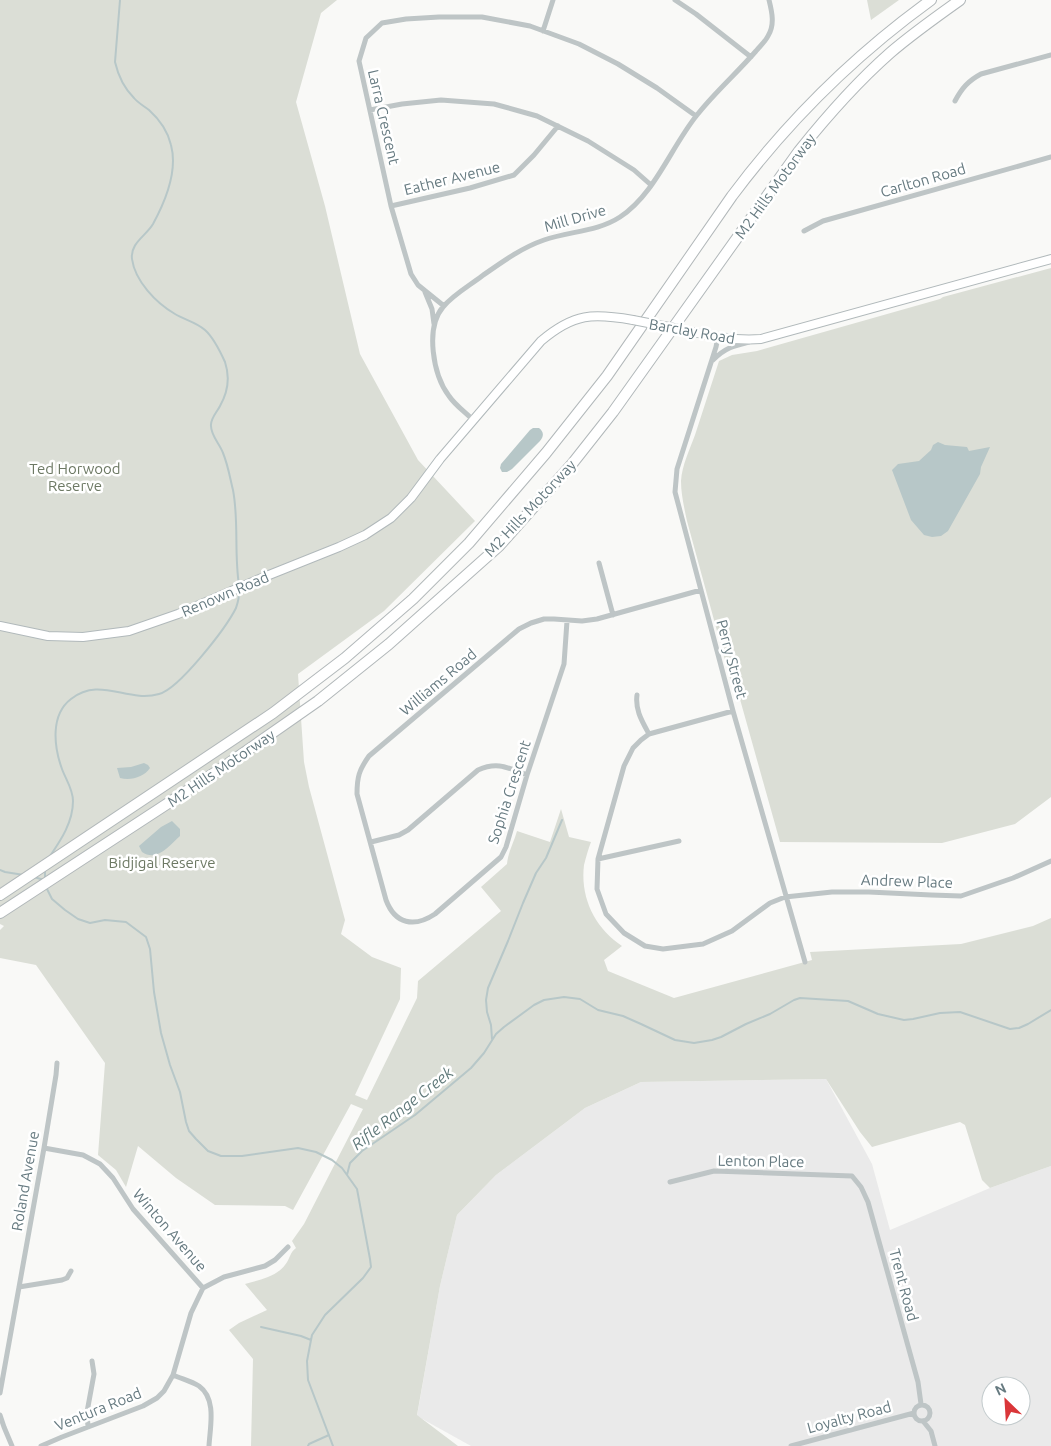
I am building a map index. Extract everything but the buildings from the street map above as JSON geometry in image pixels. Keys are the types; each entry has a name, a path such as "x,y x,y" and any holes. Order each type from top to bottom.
{"highway":[{"name":"M2 Hills Motorway","path":"0,895 253,727 314,682 394,616 445,568 526,477 607,376 752,170 808,106 850,66 878,41 931,0"},
{"name":"M2 Hills Motorway","path":"0,913 222,768 318,701 389,644 499,546 572,464 613,412 793,159 827,116 890,53 960,0"}],"main road":[{"name":"Barclay Road","path":"425,479 541,340 556,328 574,320 590,316 608,316 737,340 762,338 1051,259"},
{"name":"Renown Road","path":"0,626 48,636 83,637 129,631 178,614 264,576 366,535 391,518 411,498 425,479"}],"street":[{"path":"543,32 553,0"},
{"path":"676,0 751,57"},
{"name":"Mill Drive","path":"473,420 450,398 441,384 436,366 433,336 434,325 444,306 499,264 524,248 556,236 601,227 619,218 632,208 651,185 696,116 769,36 773,16 768,0"},
{"name":"Larra Crescent","path":"444,306 424,290 411,274 391,206 359,61 366,38 382,23 414,18 482,18 530,26 571,40 608,58 657,88 696,116"},
{"path":"955,101 962,88 981,74 1051,55"},
{"path":"370,110 441,100 494,104 537,116 588,141 634,170 651,185"},
{"name":"Eather Avenue","path":"391,206 470,188 514,175 534,155 558,126"},
{"name":"Carlton Road","path":"804,231 823,221 1051,157"},
{"path":"424,290 432,309 434,325"},
{"name":"Perry Street","path":"718,337 712,362 677,469 675,484 677,502 733,711 804,962"},
{"path":"712,362 720,352 728,347 762,338"},
{"path":"600,563 613,615"},
{"name":"Williams Road","path":"407,922 396,917 389,909 357,794 357,781 360,769 369,756 519,629 531,623 554,619 582,621 613,615 701,590"},
{"name":"Sophia Crescent","path":"407,922 426,920 435,914 501,857 511,834 527,775 564,664 567,620"},
{"path":"637,696 636,702 639,714 649,734"},
{"path":"733,711 649,734 632,748 624,766 598,859 597,889 606,914 624,933 645,946 663,949 702,944 732,931 770,903 785,896"},
{"path":"371,842 399,835 408,830 478,770 487,766 506,766 527,775"},
{"path":"598,859 679,841"},
{"name":"Andrew Place","path":"785,896 832,892 869,892 961,896 1013,878 1051,861"},
{"name":"Roland Avenue","path":"0,1393 44,1148 57,1063"},
{"name":"Winton Avenue","path":"44,1148 83,1155 100,1164 113,1178 133,1209 203,1288"},
{"name":"Lenton Place","path":"670,1182 714,1172 852,1176"},
{"name":"Trent Road","path":"852,1176 861,1187 868,1202 918,1382 921,1404"},
{"path":"203,1288 224,1277 266,1266 288,1247"},
{"path":"19,1287 62,1280 67,1278 72,1271"},
{"name":"Ventura Road","path":"41,1446 149,1403 161,1394 173,1375 191,1313 203,1288"},
{"path":"88,1427 87,1412 94,1374 92,1361"},
{"path":"173,1375 201,1388 209,1400 211,1410 209,1446"},
{"path":"923,1421 928,1418 930,1411 928,1407 921,1404 917,1406 914,1413 917,1419 923,1421 931,1431 935,1446"},
{"name":"Loyalty Road","path":"790,1446 914,1413"},
{"path":"0,1414 12,1446"}],"shaded area":[{"path":"533,428 539,428 542,431 541,439 512,469 502,472 501,464"},
{"path":"938,442 945,445 967,447 969,451 990,447 980,474 948,531 941,536 932,537 924,535 911,520 892,470 898,464 919,461"},
{"path":"144,763 150,768 141,776 133,779 120,778 117,768 131,767"},
{"path":"172,821 180,829 180,836 158,854 147,855 142,852 139,846 161,827"},
{"path":"826,1079 872,1164 890,1230 990,1188 1051,1166 1051,1446 471,1446 417,1416 440,1286 457,1215 496,1175 585,1108 641,1082"}],"green space":[{"name":"Bidjigal Reserve","path":"0,0 337,0 321,13 296,102 325,206 360,354 418,460 475,521 384,611 298,674 304,762 345,920 341,934 372,957 401,968 400,999 355,1095 367,1100 417,998 418,981 501,911 481,887 507,864 517,831 550,842 561,809 569,837 591,842 584,865 583,877 584,889 591,911 604,930 622,946 604,960 608,971 674,998 812,960 810,952 961,944 1033,926 1051,918 1051,1166 990,1188 982,1180 965,1125 960,1122 872,1147 860,1132 826,1079 641,1082 585,1108 496,1175 457,1215 440,1286 417,1415 458,1446 251,1446 253,1359 229,1330 239,1323 267,1310 245,1284 272,1275 287,1263 296,1248 292,1241 304,1224 363,1109 351,1104 293,1210 285,1206 215,1205 176,1178 138,1146 126,1187 116,1170 98,1155 105,1063 36,965 0,958 0,930 4,926 0,924"},
{"path":"867,0 899,0 871,20"},
{"path":"1051,268 1051,797 1015,824 942,843 780,842 736,685 732,686 687,521 682,496 681,481 686,457 719,361 732,355 757,351"}],"waterway":[{"path":"120,0 115,62 118,72 130,94 149,110 163,126 170,140 173,155 172,176 166,196 153,224 133,248 132,259 137,275 154,298 179,316 205,330 214,341 225,362 228,379 226,390 211,426 212,433 225,458 233,490 236,513 239,585"},
{"path":"50,856 66,830 71,816 73,801 72,792 59,760 56,741 57,722 64,706 71,699 92,690 147,696 168,690 190,670 223,629 236,608 239,589"},
{"path":"492,1039 486,1000 488,988 536,873 546,858 562,820"},
{"path":"0,870 24,875"},
{"path":"45,870 45,880"},
{"path":"34,877 44,880"},
{"path":"46,887 52,899 78,919 90,923 105,920 126,922 146,937 150,949 154,992 161,1033 180,1092 186,1122 189,1131 208,1151 221,1156 242,1156 298,1148 316,1152 332,1160 342,1168 357,1189 371,1267 363,1278 325,1315 312,1335 307,1361 308,1380 333,1446"},
{"name":"Rifle Range Creek","path":"347,1175 350,1163 362,1151 415,1115 471,1068 484,1053 496,1034 534,1005 544,1000 564,997 580,999 598,1010 623,1016 675,1040 694,1043 721,1037 800,998 848,1001 878,1014 904,1020 940,1013 960,1012 1010,1029 1028,1024 1051,1010"},
{"path":"261,1327 311,1340"},
{"path":"308,1446 329,1435"}],"park label":[{"name":"Ted Horwood Reserve","path":"75,476"}]}
